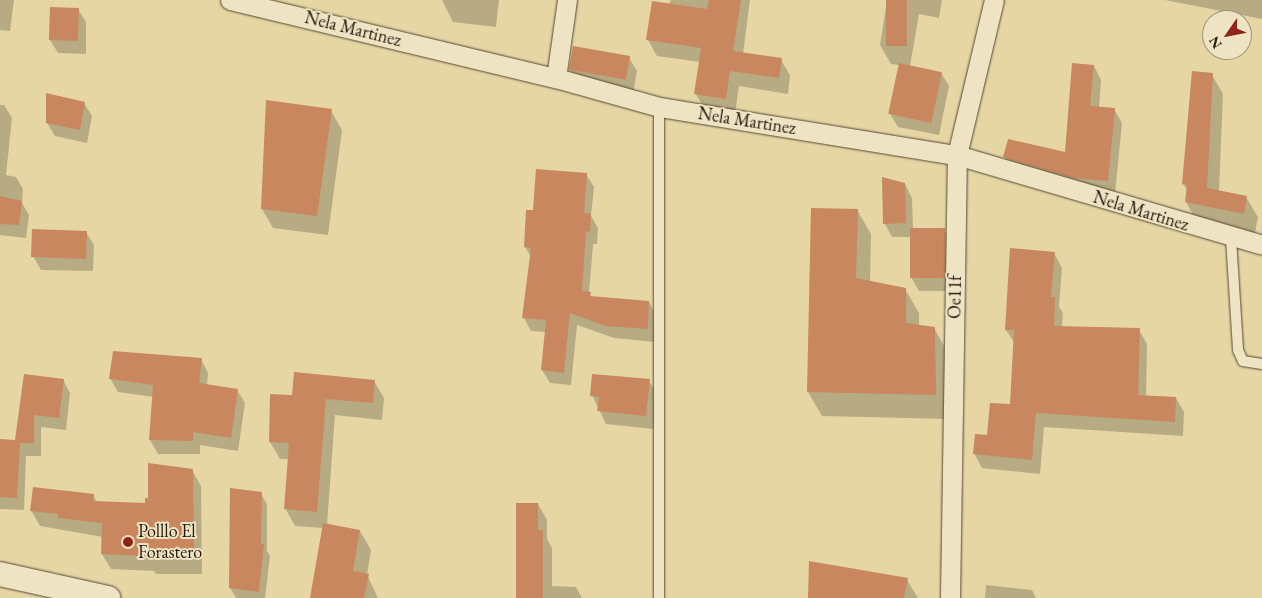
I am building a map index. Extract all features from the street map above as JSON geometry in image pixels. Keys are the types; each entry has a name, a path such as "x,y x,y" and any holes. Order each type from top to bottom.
{"street":[{"name":"Nela Martinez","path":"230,0 556,78 659,107 957,155 1231,238 1262,245"},
{"path":"556,78 567,0"},
{"name":"Oe11f","path":"950,598 957,155 994,0"},
{"path":"0,574 108,598"}],"lane":[{"path":"659,107 659,598"},
{"path":"1231,238 1238,350 1244,360 1262,364"}],"building":[{"path":"709,0 741,0 733,51 782,58 779,78 730,71 726,99 694,94 701,48 646,40 652,1 707,9"},
{"path":"886,0 907,0 907,46 886,46"},
{"path":"50,7 79,8 78,41 49,40"},
{"path":"573,46 630,56 626,80 569,70"},
{"path":"899,63 942,72 931,123 888,114"},
{"path":"1072,63 1094,65 1090,106 1115,108 1108,181 1073,178 1003,157 1008,139 1065,152"},
{"path":"1192,71 1213,73 1207,188 1247,196 1244,214 1185,202 1187,185 1182,184"},
{"path":"46,93 85,102 80,130 46,123"},
{"path":"266,100 332,109 317,216 261,209"},
{"path":"536,169 587,173 584,213 591,214 590,232 586,231 582,291 591,292 590,296 649,301 648,329 606,326 570,313 564,373 541,370 546,320 522,318 531,248 524,247 526,210 533,210"},
{"path":"882,177 905,183 906,223 883,224"},
{"path":"0,196 22,201 19,225 0,224"},
{"path":"811,208 858,209 856,278 906,288 906,323 935,327 936,395 807,392"},
{"path":"910,228 945,228 945,278 910,278"},
{"path":"32,229 87,231 86,259 31,257"},
{"path":"1010,248 1055,252 1051,297 1055,297 1054,326 1140,328 1138,395 1176,397 1175,422 1036,413 1032,460 973,454 975,434 987,435 990,403 1010,404 1014,330 1005,330"},
{"path":"113,351 202,358 199,383 238,389 231,438 193,432 193,441 149,440 153,385 109,379"},
{"path":"294,372 375,380 373,403 326,399 317,512 284,509 289,443 269,442 270,394 292,395"},
{"path":"24,374 64,379 59,418 34,415 34,443 20,443 17,498 0,497 0,439 15,440"},
{"path":"592,374 650,379 646,416 597,411 599,397 590,396"},
{"path":"148,463 193,469 194,559 146,559 146,556 101,554 102,523 58,518 58,514 30,511 33,487 94,494 93,501 145,503 145,498 148,498"},
{"path":"230,488 262,492 261,544 264,544 259,592 229,588"},
{"path":"516,503 538,503 538,530 543,530 543,598 516,598"},
{"path":"323,523 360,530 353,571 369,574 364,598 310,598"},
{"path":"809,561 908,578 904,598 808,598"}],"place":[{"name":"Polllo El Forastero","path":"128,542"}]}
